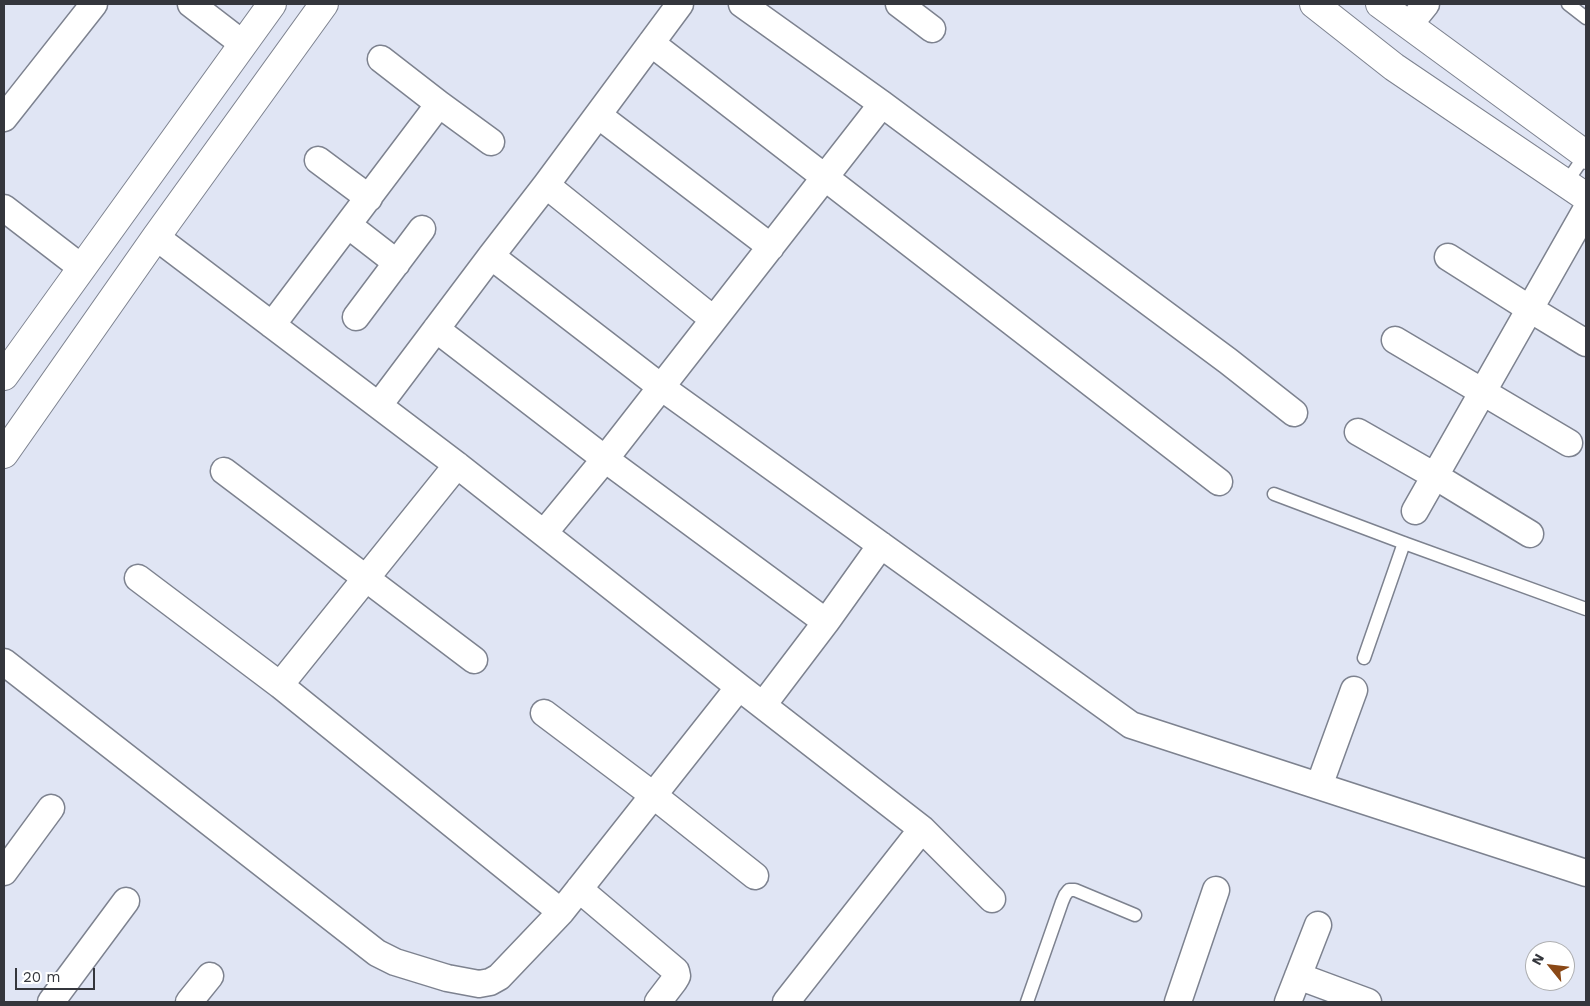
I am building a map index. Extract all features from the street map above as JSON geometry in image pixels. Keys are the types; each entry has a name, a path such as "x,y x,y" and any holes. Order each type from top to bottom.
{"street":[{"path":"4,118 94,4"},
{"path":"191,4 243,44"},
{"path":"4,376 272,4"},
{"path":"4,454 156,237 324,4"},
{"path":"379,405 680,4"},
{"path":"742,4 882,104 1228,361 1294,413"},
{"path":"899,4 932,30"},
{"path":"1314,4 1394,67 1576,190"},
{"path":"1380,4 1586,155"},
{"path":"1409,25 1426,4"},
{"path":"651,43 1219,482"},
{"path":"381,59 491,142"},
{"path":"272,325 439,104"},
{"path":"544,533 605,459 882,104"},
{"path":"598,115 771,247"},
{"path":"318,160 369,198"},
{"path":"546,185 714,319"},
{"path":"4,208 82,268"},
{"path":"1415,511 1586,210"},
{"path":"348,225 396,263"},
{"path":"356,317 422,229"},
{"path":"156,237 457,465 922,829 992,899"},
{"path":"491,256 660,387 1131,725 1586,873"},
{"path":"1448,257 1586,343"},
{"path":"436,329 605,459 826,622"},
{"path":"1396,340 1569,443"},
{"path":"1358,432 1530,534"},
{"path":"280,685 457,465"},
{"path":"224,471 474,660"},
{"path":"763,706 881,545"},
{"path":"138,578 280,685 560,912"},
{"path":"4,662 377,953 395,962 447,978 479,984 490,982 499,977 560,912 739,687"},
{"path":"1319,786 1354,690"},
{"path":"544,712 755,876"},
{"path":"4,872 51,808"},
{"path":"786,1002 922,829"},
{"path":"579,889 676,971 677,976 658,1002"},
{"path":"1178,1002 1216,890"},
{"path":"52,1002 126,901"},
{"path":"1288,1002 1318,925"},
{"path":"189,1002 210,976"},
{"path":"1298,976 1368,1002"}],"lane":[{"path":"1568,4 1586,18"},
{"path":"1576,190 1586,155"},
{"path":"1274,494 1586,609"},
{"path":"1364,658 1404,543"},
{"path":"1027,1002 1062,902 1070,890 1075,890 1135,915"}]}
